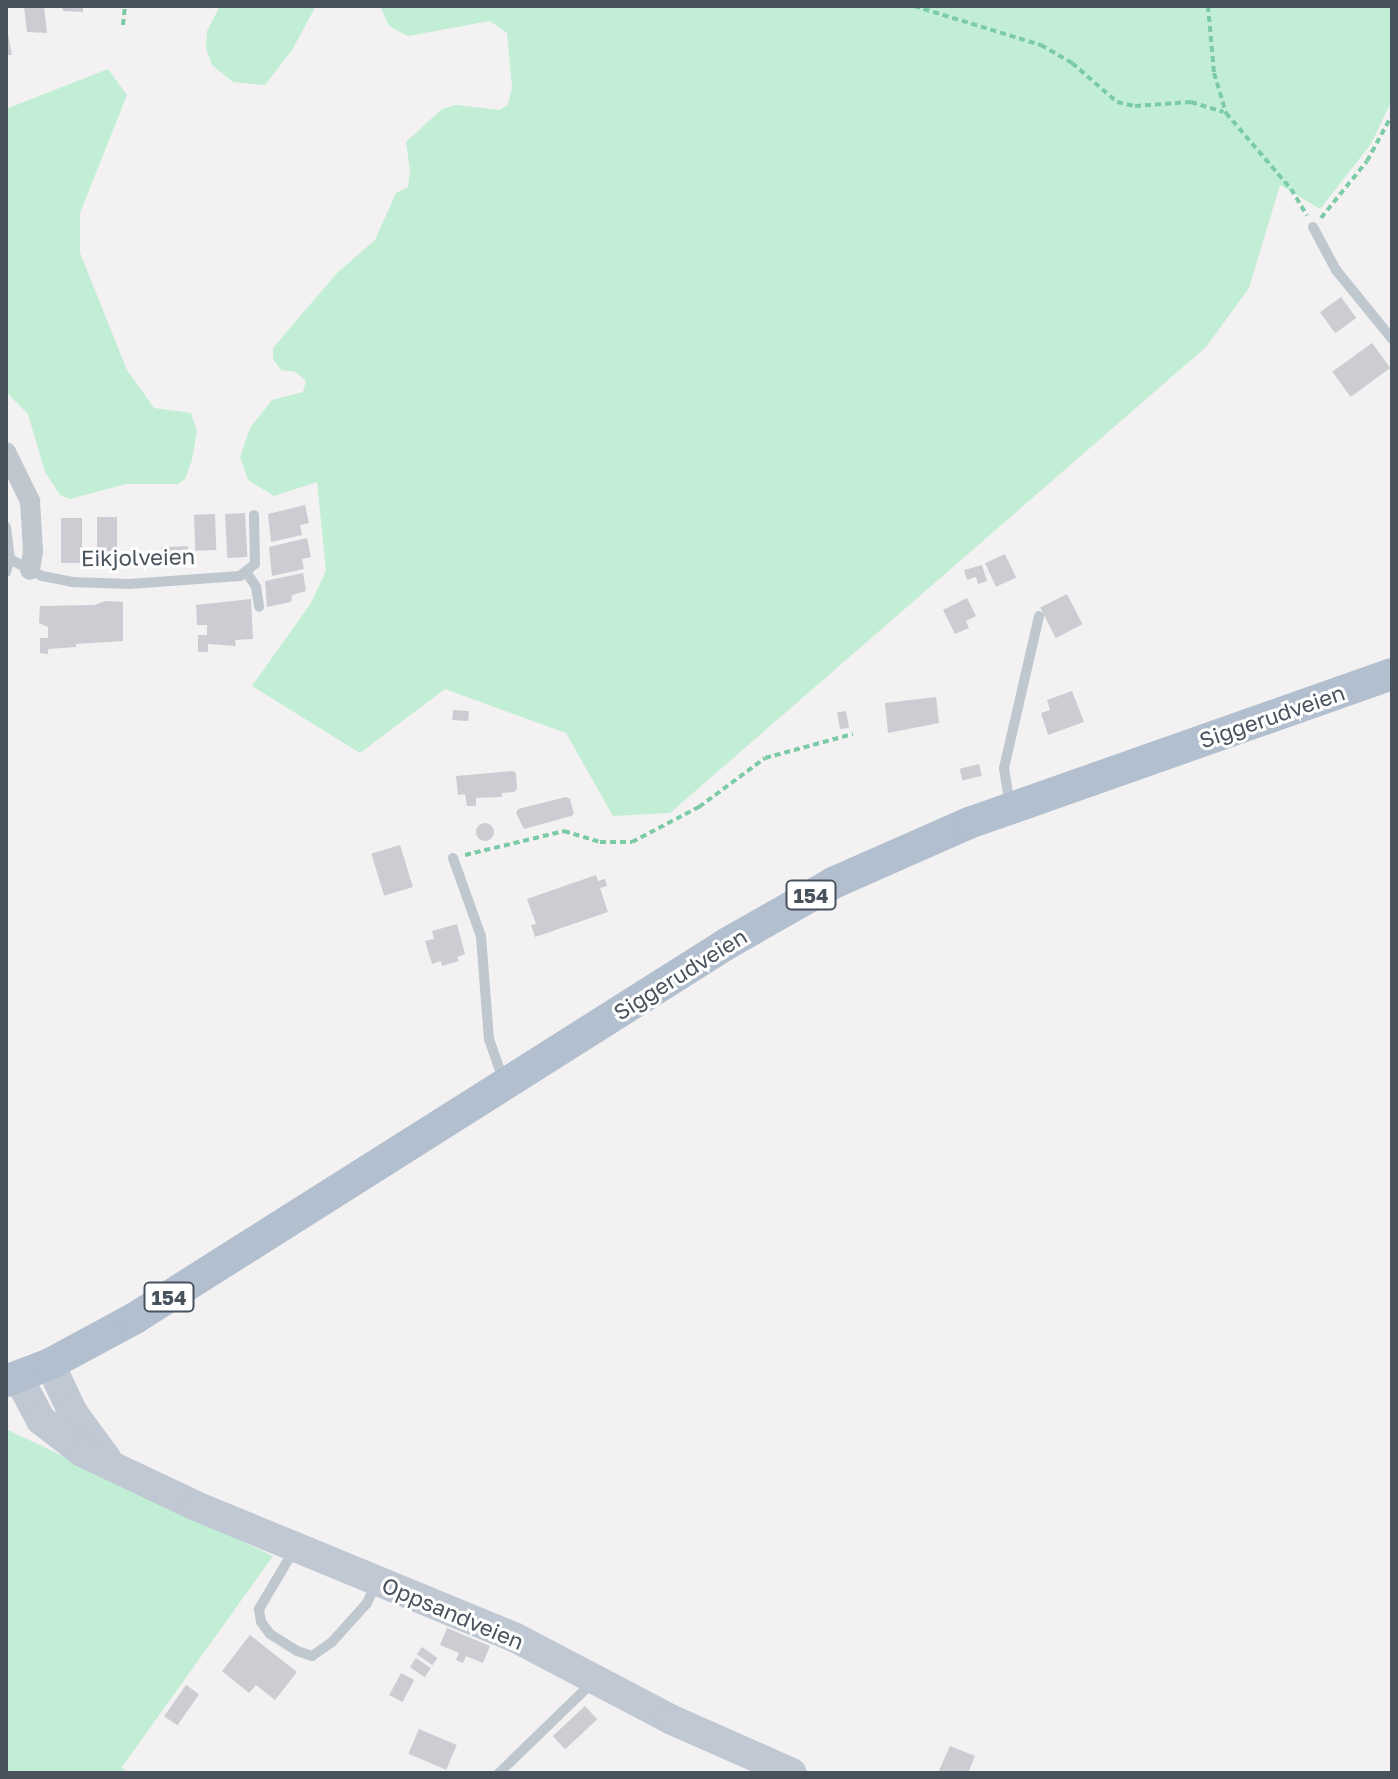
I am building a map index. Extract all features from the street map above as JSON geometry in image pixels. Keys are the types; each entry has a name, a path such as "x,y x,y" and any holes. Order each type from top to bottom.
{"main road":[{"name":"Siggerudveien","path":"12,1379 50,1364 185,1288 801,900 898,852 1010,808 1392,674"},
{"name":"Oppsandveien","path":"50,1364 73,1413 110,1463"},
{"name":"Oppsandveien","path":"12,1379 52,1431 82,1452 184,1501 514,1637 774,1770"}],"street":[{"path":"6,452 30,501 33,551 30,570"}],"lane":[{"path":"1313,227 1336,270 1392,339"},
{"path":"254,515 256,557 247,573 256,587 259,607"},
{"path":"6,527 10,559 6,572"},
{"name":"Eikjolveien","path":"10,559 56,580 129,584 247,573"},
{"path":"1010,808 1004,768 1039,616"},
{"path":"453,858 481,936 489,1039 506,1085"},
{"path":"296,1547 259,1609 261,1622 270,1634 297,1651 312,1656 332,1642 367,1603 378,1580"},
{"path":"499,1773 595,1679"}],"path":[{"path":"123,25 125,6"},
{"path":"914,6 1041,45 1072,63 1117,102 1135,106 1191,102 1226,113"},
{"path":"1208,6 1214,73 1226,113 1291,189 1313,227 1360,171 1392,115"},
{"path":"453,858 568,831 600,842 632,842 699,807 765,758 853,734"}],"green space":[{"path":"220,6 316,6 292,50 265,85 233,82 212,65 206,48 207,31"},
{"path":"380,6 1392,6 1392,100 1371,144 1320,209 1280,185 1249,288 1206,347 670,813 613,816 566,733 445,689 360,753 252,686 311,603 326,571 317,482 274,496 248,480 240,457 250,428 272,400 303,392 306,381 296,372 281,370 273,359 273,348 337,273 375,240 396,193 408,187 410,171 406,142 442,109 456,105 499,110 508,105 512,87 507,33 490,21 408,36 389,26"},
{"path":"108,69 127,95 80,213 80,253 127,370 154,408 191,413 197,431 192,460 185,479 178,484 126,484 70,499 60,495 45,472 28,414 6,392 6,109"},
{"path":"6,1429 273,1556 122,1767 127,1773 6,1773"}],"building":[{"path":"24,6 44,6 47,33 27,32"},
{"path":"62,6 83,6 83,12 63,11"},
{"path":"6,24 12,55 6,55"},
{"path":"1341,297 1356,318 1335,333 1320,312"},
{"path":"1372,343 1390,368 1351,397 1332,372"},
{"path":"305,505 309,523 300,525 302,535 271,542 268,514"},
{"path":"245,513 247,557 227,558 225,514"},
{"path":"215,514 216,550 195,551 194,515"},
{"path":"97,517 117,517 117,561 97,561"},
{"path":"61,518 82,518 82,563 61,563"},
{"path":"307,538 311,557 302,559 304,569 272,576 269,547"},
{"path":"188,546 189,566 162,567 161,547"},
{"path":"1005,554 1016,578 996,587 985,563"},
{"path":"982,565 987,581 978,584 976,577 967,580 964,570"},
{"path":"303,573 306,591 292,595 291,602 267,607 265,581"},
{"path":"1067,594 1082,624 1056,638 1040,608"},
{"path":"967,598 976,616 966,621 969,628 955,634 943,610"},
{"path":"251,599 253,639 235,640 236,646 208,644 208,652 198,652 198,635 207,635 207,625 197,625 196,605"},
{"path":"105,601 123,602 123,641 76,644 76,647 48,649 48,654 40,653 40,638 48,638 48,627 39,623 40,606 95,605"},
{"path":"1072,691 1084,722 1048,735 1041,713 1050,710 1047,700"},
{"path":"936,697 939,723 888,733 885,703"},
{"path":"453,710 469,711 468,721 452,720"},
{"path":"846,711 849,728 840,729 837,713"},
{"path":"979,764 982,776 962,780 960,769"},
{"path":"516,773 517,789 514,792 502,793 502,797 476,798 476,806 467,806 465,794 458,795 456,776"},
{"path":"566,797 570,799 574,814 524,829 516,813 518,809"},
{"path":"481,823 489,823 494,832 492,839 481,841 476,836 476,828"},
{"path":"400,845 413,887 384,896 371,854"},
{"path":"596,875 598,881 605,879 607,886 600,888 608,912 535,937 531,925 536,924 527,899"},
{"path":"457,924 465,954 457,957 459,961 442,966 441,961 432,964 425,941 434,939 432,931"},
{"path":"447,1628 490,1646 483,1663 466,1656 463,1663 456,1660 459,1653 440,1645"},
{"path":"250,1635 297,1672 275,1700 256,1685 249,1693 222,1671"},
{"path":"422,1647 438,1658 432,1665 417,1654"},
{"path":"416,1658 431,1668 425,1677 410,1667"},
{"path":"401,1673 414,1680 403,1702 389,1695"},
{"path":"186,1685 199,1694 177,1725 164,1716"},
{"path":"585,1706 597,1719 565,1749 553,1736"},
{"path":"419,1729 457,1745 446,1770 408,1754"},
{"path":"950,1746 975,1756 968,1773 938,1773"}]}
